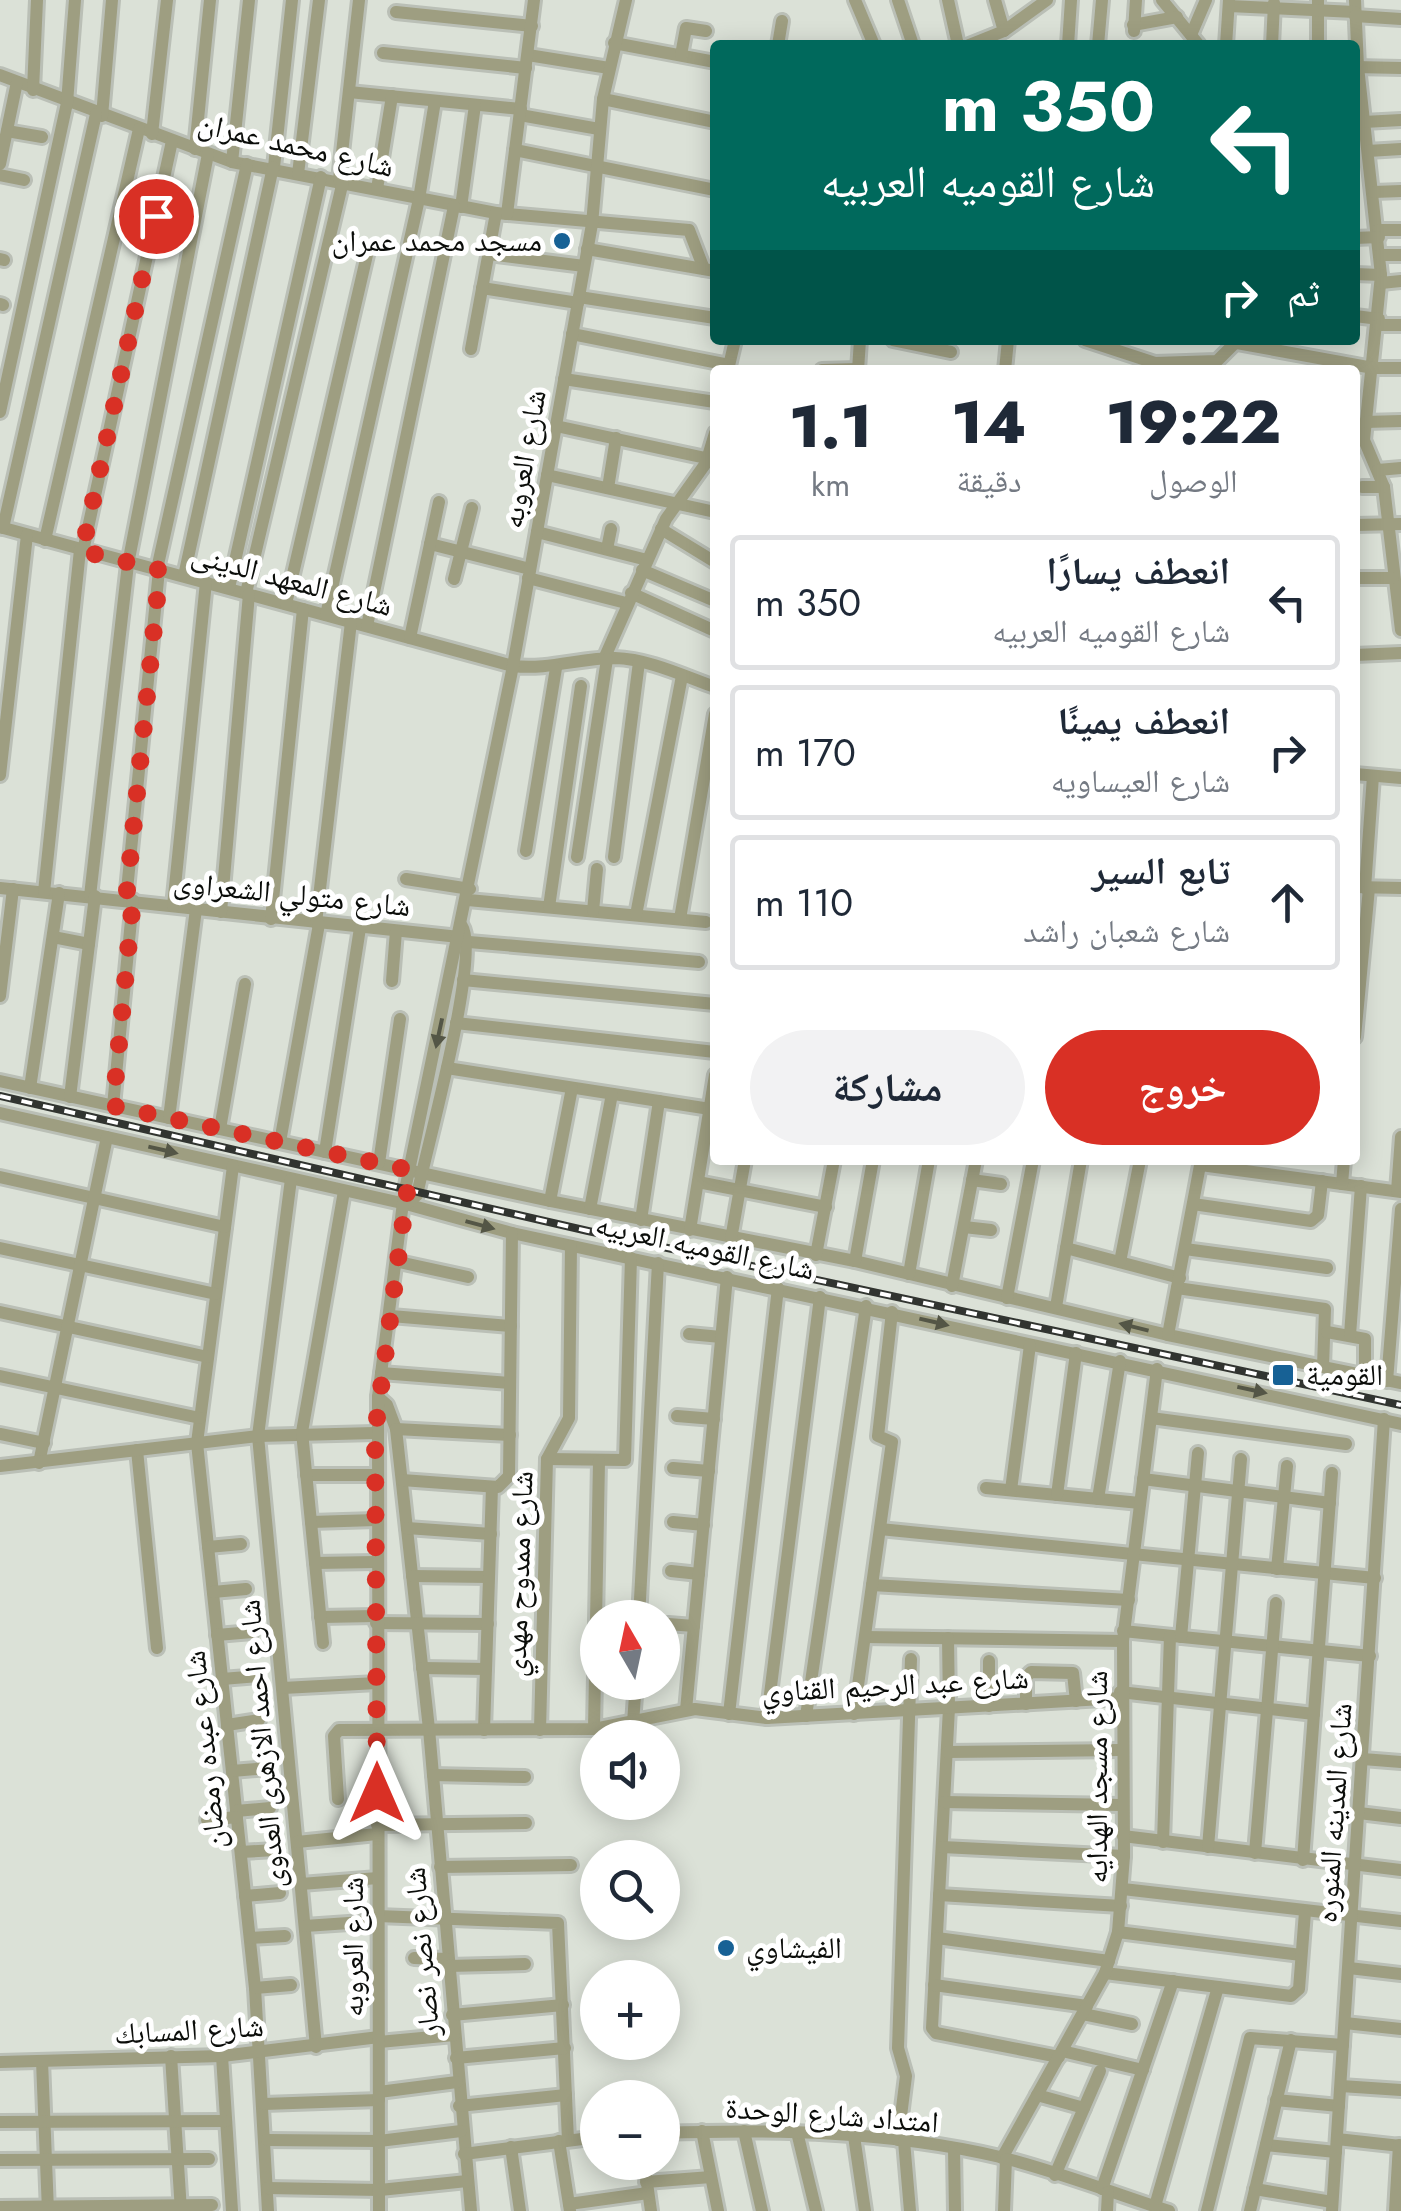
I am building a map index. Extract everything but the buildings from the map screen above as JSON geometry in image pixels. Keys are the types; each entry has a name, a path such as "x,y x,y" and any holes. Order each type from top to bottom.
{"street":[{"path":"33,90 37,0"},
{"path":"0,412 67,103 76,0"},
{"path":"2,528 99,115 112,0"},
{"path":"45,540 145,131 167,0"},
{"path":"70,1097 128,564 201,151 210,0"},
{"path":"232,162 249,0"},
{"path":"184,576 273,167 292,0"},
{"path":"298,174 319,0"},
{"path":"221,912 248,593 341,181 359,0"},
{"path":"471,349 488,254 516,150 534,0"},
{"name":"شارع العروبه","path":"379,2211 375,1433 378,1396 406,1204 416,1198 416,1171 464,935 592,224 602,99 626,0"},
{"path":"856,0 872,40"},
{"path":"898,0 911,40"},
{"path":"948,0 957,40"},
{"path":"994,0 1004,31"},
{"path":"1065,40 1071,0"},
{"path":"1098,40 1102,0"},
{"path":"1136,0 1134,29 1176,17"},
{"path":"1162,0 1195,40"},
{"path":"1195,40 1206,0"},
{"path":"992,40 1044,1"},
{"path":"1226,40 1229,3 1318,5 1401,19"},
{"path":"1272,40 1274,4"},
{"path":"1318,5 1318,40"},
{"path":"1355,10 1356,40"},
{"path":"396,12 532,26"},
{"path":"779,40 782,21"},
{"path":"681,55 686,28 706,31"},
{"path":"614,43 710,61"},
{"path":"383,53 609,68"},
{"path":"1360,67 1401,68"},
{"name":"شارع محمد عمران","path":"0,74 67,103 232,162 273,167 457,207 592,224 689,230 710,270"},
{"path":"0,159 17,82"},
{"path":"349,92 475,105 598,129"},
{"path":"377,189 392,96"},
{"path":"602,99 710,121"},
{"path":"326,615 419,199 435,101"},
{"path":"368,626 475,105"},
{"path":"1401,120 1362,131 1374,187 1380,279 1379,322 1361,452 1378,470 1395,524 1393,578 1401,630"},
{"path":"5,126 42,137"},
{"path":"44,892 81,550 172,142"},
{"path":"1368,150 1401,149"},
{"path":"516,150 710,189"},
{"path":"113,1106 158,569 247,164"},
{"path":"0,175 24,180"},
{"path":"229,588 321,178"},
{"path":"1360,185 1401,191"},
{"path":"528,216 531,200"},
{"path":"1360,237 1401,230"},
{"path":"587,249 710,270"},
{"path":"488,254 584,266"},
{"path":"286,604 367,255"},
{"path":"1380,255 1401,255"},
{"path":"1360,275 1401,281"},
{"path":"482,288 710,317"},
{"path":"1360,317 1401,325"},
{"path":"572,334 719,365"},
{"path":"917,345 950,352"},
{"path":"1112,345 1155,365"},
{"path":"1217,365 1235,345"},
{"path":"1254,345 1357,365"},
{"path":"1360,365 1401,368"},
{"path":"564,379 710,401"},
{"path":"1366,422 1401,422"},
{"path":"556,426 710,459"},
{"path":"608,488 616,438"},
{"path":"577,857 606,659 629,598 662,529 710,462"},
{"path":"1378,470 1401,468"},
{"path":"547,476 710,511"},
{"path":"1362,487 1384,487"},
{"path":"410,638 439,502"},
{"path":"454,579 472,508"},
{"path":"1360,526 1395,524"},
{"name":"شارع المعهد الدينى","path":"2,528 512,666 556,668 606,659 639,662 710,685"},
{"path":"606,550 611,529"},
{"path":"662,529 710,559"},
{"path":"536,532 606,550 710,598"},
{"path":"0,775 27,535"},
{"path":"430,544 529,574 629,598 710,629"},
{"path":"1360,578 1393,578"},
{"path":"173,906 206,582"},
{"path":"272,919 303,609"},
{"path":"280,1142 317,924 351,622"},
{"path":"1360,655 1401,653"},
{"path":"614,858 639,662"},
{"path":"526,851 556,668"},
{"path":"636,915 682,676"},
{"path":"549,907 581,686"},
{"path":"680,920 710,743"},
{"path":"1360,775 1401,778"},
{"path":"1360,930 1373,776"},
{"path":"594,911 597,869"},
{"path":"406,879 549,907 706,922"},
{"path":"1363,887 1401,888"},
{"path":"0,996 6,889"},
{"name":"شارع متولي الشعراوى","path":"6,889 699,962"},
{"path":"30,1088 59,893"},
{"path":"169,1118 196,908"},
{"path":"325,1152 360,928"},
{"path":"392,980 396,931"},
{"name":"شارع العروبه","path":"416,1171 456,1023 463,980 464,935"},
{"path":"52,937 89,944"},
{"path":"463,980 710,1004"},
{"path":"220,1129 246,984"},
{"path":"379,1163 400,1019"},
{"path":"456,1023 710,1051"},
{"path":"446,1068 710,1109 690,1230"},
{"name":"شارع القوميه العربيه","path":"0,1082 731,1239 854,1261 1168,1336 1394,1382"},
{"path":"550,1201 572,1088"},
{"path":"590,1209 612,1094"},
{"path":"641,1220 659,1101"},
{"name":"شارع القوميه العربيه","path":"0,1113 406,1204 512,1233 1157,1368 1401,1424"},
{"path":"40,1462 107,1137"},
{"path":"1214,1165 1399,1192 1401,1137"},
{"path":"731,1239 744,1165"},
{"path":"816,1255 833,1165"},
{"path":"854,1261 872,1165"},
{"path":"909,1274 928,1165"},
{"path":"952,1286 975,1165"},
{"path":"1007,1298 1031,1165"},
{"path":"1056,1307 1081,1165"},
{"path":"1120,1262 1139,1165"},
{"path":"1168,1336 1201,1165"},
{"path":"1342,1184 1344,1165"},
{"name":"شارع عبده رمضان","path":"233,1166 197,1442 255,1988 267,2140 268,2211"},
{"path":"0,1177 225,1227"},
{"name":"شارع احمد الازهرى العدوى","path":"290,1178 258,1436 316,2047"},
{"path":"972,1180 1001,1184"},
{"path":"1193,1204 1311,1222 1318,1215 1322,1181"},
{"path":"698,1182 826,1207"},
{"path":"1350,1335 1361,1186"},
{"path":"323,1643 302,1432 344,1190"},
{"path":"1394,1382 1401,1209"},
{"path":"964,1227 990,1230"},
{"path":"484,1730 491,1534 498,1486 510,1476 512,1233"},
{"name":"شارع ممدوح مهدي","path":"540,1730 547,1459 569,1418 572,1246"},
{"path":"0,1248 216,1294"},
{"path":"1066,1248 1178,1283 1323,1308 1328,1312 1322,1367"},
{"path":"1185,1248 1327,1268"},
{"path":"547,1459 622,1462 626,1456 631,1258"},
{"path":"398,1262 468,1277"},
{"path":"640,1600 658,1263"},
{"path":"686,1710 726,1278"},
{"path":"728,1714 778,1288"},
{"path":"767,1718 820,1297"},
{"path":"806,1716 866,1306"},
{"path":"0,1312 208,1357"},
{"path":"854,1714 892,1442 878,1436 892,1312"},
{"path":"391,1316 511,1326"},
{"path":"1327,1332 1366,1341 1365,1376"},
{"path":"688,1334 722,1337"},
{"path":"1011,1490 1030,1344"},
{"path":"1057,1495 1076,1354"},
{"path":"1098,1499 1120,1361"},
{"name":"شارع مسجد الهدايه","path":"1004,2158 1107,1967 1118,1932 1124,1856 1120,1695 1123,1636 1157,1368"},
{"path":"381,1373 510,1383"},
{"path":"0,1376 200,1418"},
{"name":"شارع نصر نصار","path":"378,1396 387,1405 396,1429 402,1480 429,1730 471,2211"},
{"path":"676,1416 714,1419"},
{"path":"1151,1418 1346,1444"},
{"name":"شارع المدينه المنوره","path":"1332,2206 1384,1419"},
{"path":"396,1429 510,1435"},
{"path":"0,1466 302,1432 375,1433"},
{"path":"0,1434 44,1443"},
{"path":"137,1450 157,1648"},
{"path":"1163,1842 1168,1698 1188,1561 1198,1453"},
{"path":"1208,1848 1222,1641 1241,1459"},
{"path":"594,1720 599,1462"},
{"path":"1277,1570 1286,1466"},
{"path":"673,1468 709,1471"},
{"path":"1303,1860 1332,1473"},
{"path":"306,1474 376,1476"},
{"path":"1144,1478 1330,1503"},
{"path":"402,1480 498,1486"},
{"path":"986,1488 1140,1503"},
{"path":"311,1522 376,1520"},
{"path":"673,1522 704,1524"},
{"path":"407,1528 491,1534"},
{"path":"880,1529 1375,1578"},
{"path":"208,1547 241,1544"},
{"path":"315,1563 376,1562"},
{"path":"671,1571 699,1574"},
{"path":"412,1576 489,1577"},
{"path":"872,1586 1129,1600"},
{"path":"213,1592 246,1589"},
{"path":"1255,1854 1276,1603"},
{"path":"320,1617 488,1624"},
{"path":"680,1625 694,1626"},
{"path":"218,1635 252,1632"},
{"path":"865,1636 1176,1637 1370,1656"},
{"path":"948,1638 949,1708 933,2031 1143,2070"},
{"path":"910,2211 901,2140 906,2084 898,2048 911,1659"},
{"path":"989,1661 989,1706"},
{"path":"422,1668 486,1669"},
{"path":"1026,1704 1026,1677 1030,1672 1072,1673 1076,1701"},
{"path":"222,1679 258,1676"},
{"path":"282,1688 376,1683"},
{"name":"شارع عبد الرحيم القناوي","path":"646,1720 686,1710 767,1718 1076,1701 1120,1695 1314,1714"},
{"path":"227,1725 259,1720"},
{"name":"شارع عبد الرحيم القناوي","path":"338,1799 334,1732 580,1729"},
{"path":"947,1752 1121,1750"},
{"path":"1363,1759 1401,1762"},
{"path":"232,1771 266,1768"},
{"path":"433,1774 525,1777"},
{"path":"944,1802 1122,1805"},
{"path":"206,1820 270,1808"},
{"path":"1359,1813 1401,1818"},
{"path":"297,1842 437,1824 526,1823"},
{"path":"1123,1836 1401,1870"},
{"path":"942,1847 1124,1856"},
{"path":"240,1852 275,1850"},
{"path":"440,1867 571,1865"},
{"path":"301,1884 378,1878"},
{"path":"1123,1890 1352,1918 1401,1920"},
{"path":"246,1896 280,1894"},
{"path":"939,1895 1122,1906"},
{"path":"937,1938 1173,1981 1295,1995 1305,1912"},
{"path":"305,1926 378,1918 558,1924 569,2208 711,2177"},
{"path":"1118,1932 1301,1955"},
{"path":"250,1938 285,1936"},
{"path":"414,1958 525,1964"},
{"path":"1349,1968 1401,1974"},
{"path":"1107,2211 1105,2190 1173,1981"},
{"path":"255,1988 291,1985"},
{"path":"934,1985 1085,2010 1132,2024"},
{"path":"1154,2206 1218,1987"},
{"path":"452,2015 563,2006"},
{"path":"1345,2023 1401,2029"},
{"name":"شارع المسابك","path":"0,2062 222,2056 454,2034"},
{"path":"1207,2211 1250,2038 1344,2045"},
{"path":"1250,2211 1291,2040"},
{"path":"456,2058 564,2048"},
{"path":"171,2056 181,2209"},
{"path":"222,2056 232,2211"},
{"path":"42,2061 48,2208"},
{"path":"1055,2174 1100,2071"},
{"path":"264,2104 379,2096 458,2082"},
{"path":"1341,2086 1401,2090"},
{"path":"1037,2095 1084,2108"},
{"path":"459,2106 566,2096"},
{"path":"1276,2100 1339,2106"},
{"path":"0,2122 226,2121"},
{"path":"267,2140 379,2141 461,2130"},
{"path":"702,2131 718,2211"},
{"path":"744,2131 762,2211"},
{"name":"امتداد شارع الوحدة","path":"680,2132 797,2132 901,2140 1004,2158 1169,2211"},
{"path":"797,2132 816,2211"},
{"path":"854,2136 865,2211"},
{"path":"464,2154 580,2139"},
{"path":"1266,2144 1400,2146 1395,2211"},
{"path":"511,2148 520,2211"},
{"path":"954,2149 955,2211"},
{"path":"1004,2158 1004,2211"},
{"path":"0,2160 209,2159"},
{"path":"646,2180 650,2211"},
{"path":"267,2188 380,2190 467,2181"},
{"path":"1255,2189 1332,2206"},
{"path":"0,2207 181,2209 212,2205"}],"railway":[{"path":"0,1096 588,1231 1401,1405"}],"place":[{"name":"مسجد محمد عمران","path":"562,241"},
{"name":"القومية","path":"1283,1375"},
{"name":"الفيشاوي","path":"726,1948"}],"route":[{"path":"156,216 82,551 160,570 126,900 133,900 113,1106 410,1170 375,1433 377,1793"}]}
